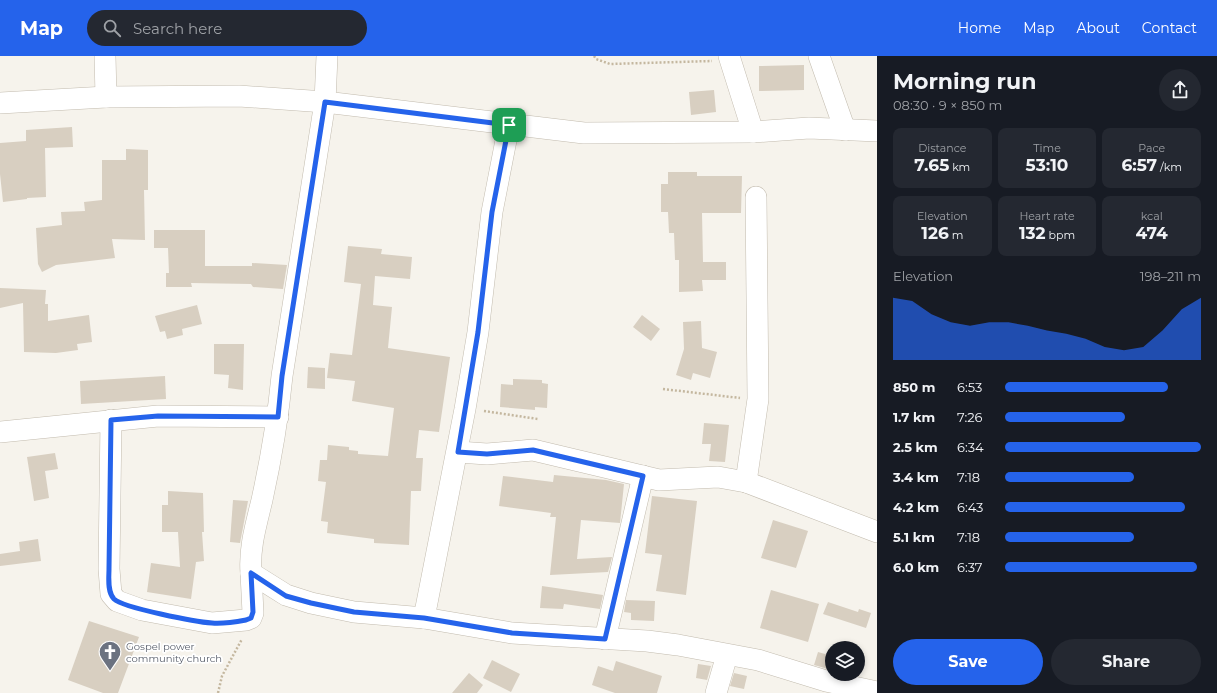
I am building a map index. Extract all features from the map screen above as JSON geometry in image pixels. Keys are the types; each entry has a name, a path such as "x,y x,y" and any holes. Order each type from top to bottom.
{"street":[{"path":"105,56 106,97"},
{"path":"111,420 109,587 112,597 117,601 142,610 212,623 246,620 251,618 253,612 250,558 278,417 282,376 325,102 327,56"},
{"path":"818,56 845,130"},
{"path":"730,58 752,132"},
{"path":"0,103 106,97 239,96 325,102 509,125 584,132 752,132 809,128 877,132"},
{"path":"424,618 458,452 478,332 492,212 509,125"},
{"path":"746,482 758,399 756,197"},
{"path":"0,432 158,416 278,417"},
{"path":"458,452 487,454 533,450 659,480 710,476 746,482 877,532"},
{"path":"605,639 643,476"},
{"path":"251,573 286,596 354,612 424,618 512,633 655,642 758,660 826,680 877,692"},
{"path":"716,693 726,655"}],"path":[{"path":"594,56 596,59 610,64 730,58"},
{"path":"663,389 758,399"},
{"path":"465,409 538,419"},
{"path":"218,693 222,676 241,642 246,620"}],"building":[{"path":"804,65 804,90 759,91 759,66"},
{"path":"714,90 716,112 691,115 689,92"},
{"path":"72,127 73,147 45,148 46,197 27,198 3,202 0,174 0,143 26,141 26,130"},
{"path":"126,149 148,150 148,190 144,190 145,240 112,239 115,258 56,265 42,272 38,264 36,228 62,225 61,212 85,211 84,202 102,200 102,160 126,160"},
{"path":"668,172 697,172 697,176 742,176 741,213 702,213 703,262 726,262 726,280 702,280 703,291 679,292 679,260 675,260 674,233 669,233 668,212 661,212 661,184 668,184"},
{"path":"154,230 205,230 205,266 252,266 252,263 287,265 283,289 253,287 251,284 191,283 192,287 166,287 166,273 169,273 168,248 154,248"},
{"path":"348,246 382,249 381,254 412,257 410,279 375,276 373,305 392,307 388,348 450,357 439,432 419,430 416,458 423,458 421,491 411,491 409,545 374,543 374,539 327,533 328,522 321,521 326,482 318,481 320,460 327,460 328,445 349,447 349,450 358,451 358,454 388,456 394,408 352,401 355,381 327,378 330,353 352,355 361,284 344,282"},
{"path":"0,288 46,290 45,304 48,304 48,321 89,315 92,342 77,344 78,350 56,353 24,352 23,303 0,308"},
{"path":"197,305 202,324 182,329 183,335 167,339 165,331 160,332 155,316"},
{"path":"642,315 660,329 651,341 633,327"},
{"path":"701,321 702,348 717,352 710,378 693,373 691,380 676,375 684,349 683,322"},
{"path":"214,344 244,344 243,390 228,388 229,375 214,374"},
{"path":"308,367 325,368 325,389 307,388"},
{"path":"165,376 166,399 81,404 80,381"},
{"path":"513,379 542,380 542,383 548,384 547,408 535,407 535,410 500,407 501,384 513,385"},
{"path":"704,423 729,425 725,462 709,461 711,444 702,444"},
{"path":"55,453 58,469 45,471 49,498 34,501 27,457"},
{"path":"554,475 606,480 624,484 620,523 581,520 577,559 612,557 608,572 550,575 556,517 550,517 551,513 499,506 503,476 553,482"},
{"path":"168,491 203,493 204,532 202,532 204,561 196,562 191,599 147,592 151,563 180,567 178,532 162,532 162,505 168,505"},
{"path":"652,496 697,501 686,595 656,591 662,555 645,553"},
{"path":"233,500 248,501 240,543 230,542"},
{"path":"773,520 808,531 796,568 761,558"},
{"path":"38,539 41,561 0,566 0,554 20,551 19,542"},
{"path":"542,586 603,595 600,609 564,604 563,609 540,608"},
{"path":"771,590 819,604 808,642 760,628"},
{"path":"626,600 655,601 654,621 631,620 631,613 624,612"},
{"path":"828,602 858,612 859,609 871,613 866,628 823,614"},
{"path":"89,621 139,637 118,693 103,693 68,680"},
{"path":"818,652 825,654 825,668 814,665"},
{"path":"492,660 520,674 511,692 483,678"},
{"path":"616,661 662,676 657,693 615,693 592,685 598,666 613,671"},
{"path":"698,664 711,666 707,680 696,678"},
{"path":"469,673 483,685 477,693 452,693"},
{"path":"734,673 747,676 744,689 730,686"}],"place":[{"name":"Gospel power community church","path":"110,672"}],"route":[{"path":"325,102 509,125 492,212 478,332 458,452 487,454 533,450 643,476 605,639 512,633 424,618 354,612 286,596 251,573 253,612 251,618 246,620 212,623 142,610 114,599 110,594 109,587 111,420 158,416 278,417 282,376 325,102"}]}
